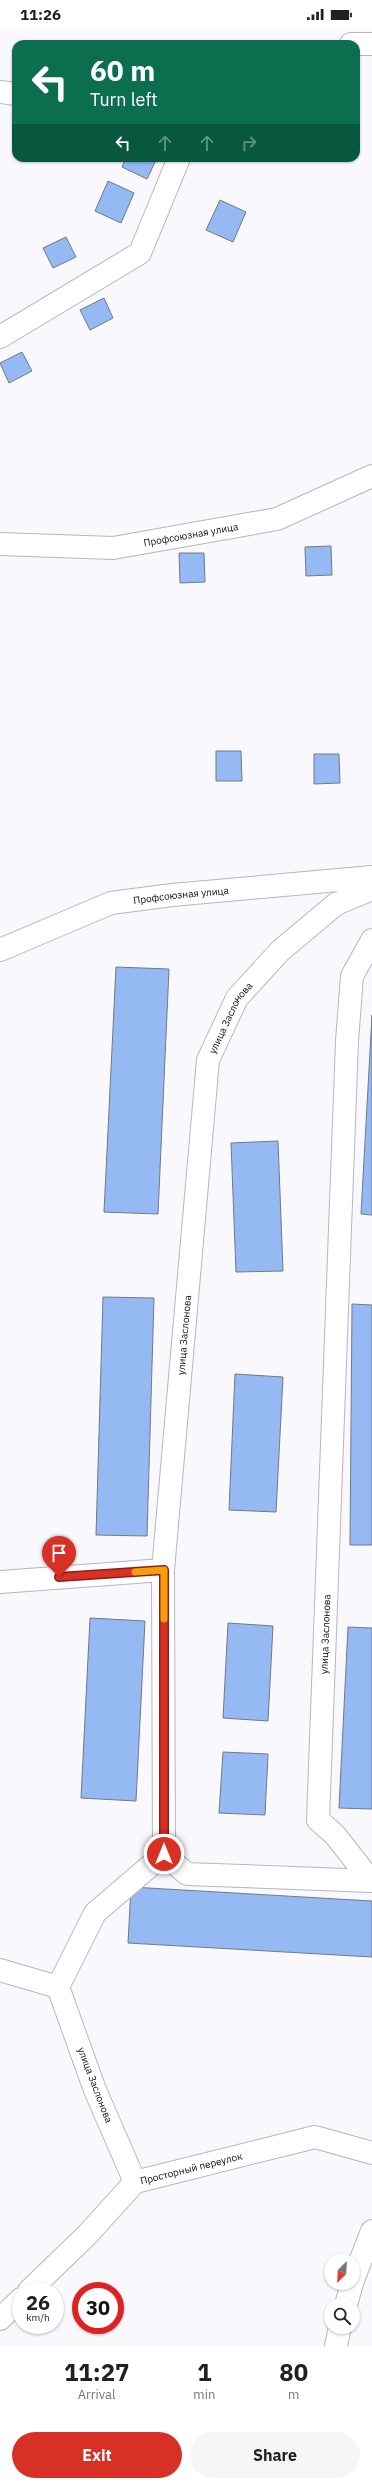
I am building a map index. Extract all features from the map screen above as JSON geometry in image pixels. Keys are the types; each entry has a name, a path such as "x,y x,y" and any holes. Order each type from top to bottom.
{"street":[{"path":"360,44 372,44"},
{"path":"0,92 12,94"},
{"path":"0,336 140,253 177,162"},
{"name":"Профсоюзная улица","path":"0,544 113,548 277,519 372,476"},
{"name":"Профсоюзная улица","path":"0,950 111,903 172,895 372,877"},
{"name":"улица Заслонова","path":"372,889 336,904 280,951 237,998 208,1060 164,1570 164,1854 187,1874 372,1881"},
{"name":"улица Заслонова","path":"372,940 352,976 347,1041 318,1820 335,1835 372,1881"},
{"path":"0,1582 164,1570"},
{"path":"0,1970 58,1987 95,1913 164,1854"},
{"name":"улица Заслонова","path":"58,1987 95,2090 135,2182"},
{"name":"Просторный переулок","path":"38,2282 87,2235 135,2182 315,2137 372,2154"},
{"path":"360,2262 372,2231"},
{"path":"0,2319 12,2308"},
{"path":"336,2346 339,2334"}],"building":[{"path":"124,162 155,162 147,179 122,167"},
{"path":"108,181 134,193 121,223 95,211"},
{"path":"220,200 246,212 233,242 206,230"},
{"path":"66,237 76,257 53,268 43,248"},
{"path":"104,298 113,318 90,330 80,310"},
{"path":"22,352 32,371 9,383 0,363"},
{"path":"331,546 332,575 306,576 305,547"},
{"path":"179,553 204,553 205,582 180,583"},
{"path":"216,751 241,751 242,781 216,781"},
{"path":"314,754 339,754 340,783 314,784"},
{"path":"116,967 169,969 158,1214 104,1212"},
{"path":"372,1015 372,1215 361,1214"},
{"path":"278,1141 283,1271 236,1272 231,1143"},
{"path":"103,1297 154,1298 147,1536 96,1535"},
{"path":"352,1304 372,1305 372,1545 350,1545"},
{"path":"235,1374 283,1377 276,1512 229,1510"},
{"path":"90,1618 145,1621 136,1801 81,1798"},
{"path":"228,1623 273,1626 268,1721 223,1718"},
{"path":"348,1627 372,1628 372,1809 339,1808"},
{"path":"223,1752 268,1754 265,1815 219,1813"},
{"path":"131,1887 372,1901 372,1957 128,1943"}],"slow traffic":[{"path":"135,1572 164,1570 164,1619"}],"route":[{"path":"59,1577 164,1570 164,1854"}]}
